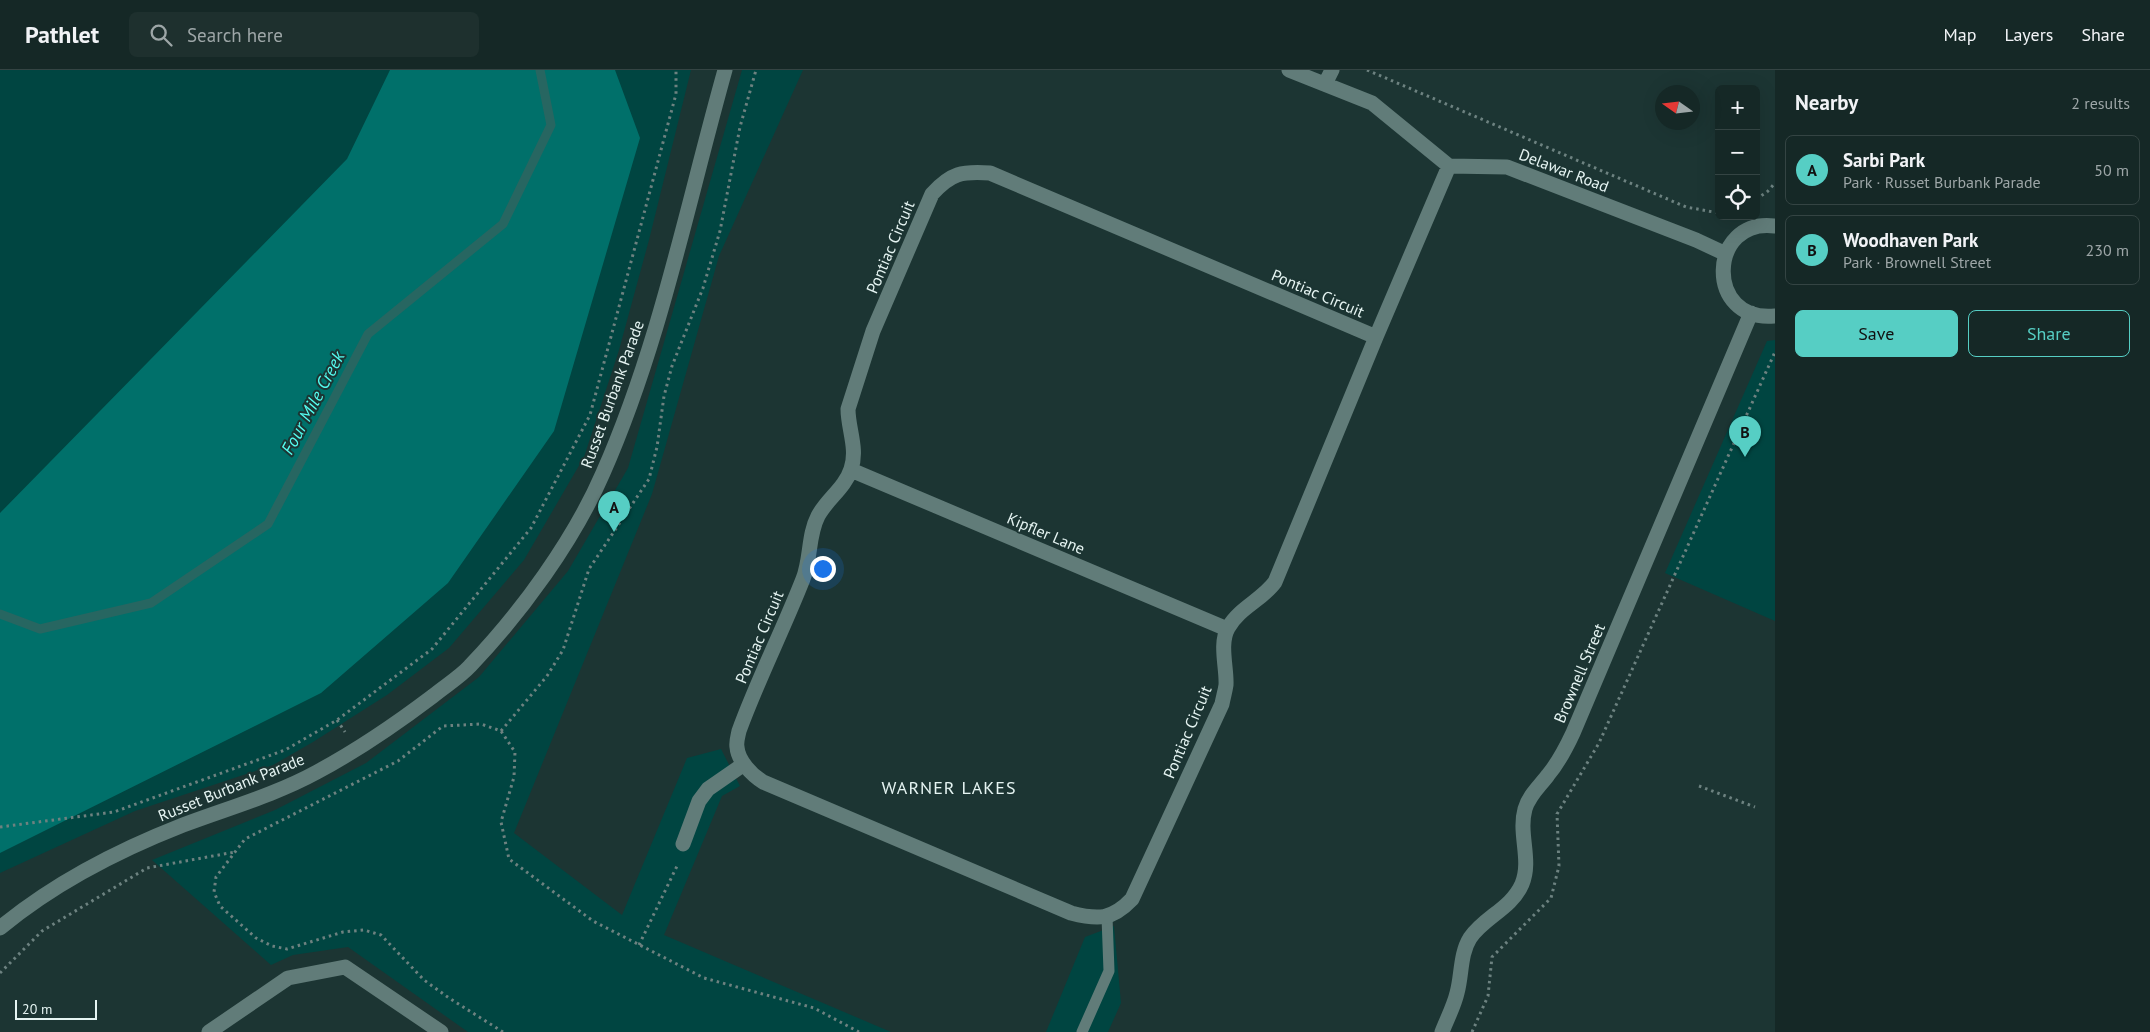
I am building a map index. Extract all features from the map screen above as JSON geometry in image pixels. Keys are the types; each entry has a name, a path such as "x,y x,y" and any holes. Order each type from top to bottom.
{"street":[{"name":"Russet Burbank Parade","path":"0,928 20,912 73,879 129,848 184,825 262,797 315,773 356,750 403,719 469,668 522,606 568,539 594,491 602,476 634,396 663,303 725,70"},
{"path":"1288,70 1372,103 1449,166"},
{"path":"1325,84 1332,70"},
{"name":"Delawar Road","path":"1449,166 1508,167 1696,240 1726,254"},
{"name":"Pontiac Circuit","path":"1107,917 1121,911 1132,899 1222,704 1226,687 1224,650 1227,629 1240,612 1267,593 1274,582 1449,166"},
{"name":"Pontiac Circuit","path":"744,764 737,748 742,723 804,577 818,515 840,490 851,470 854,450 848,422 848,409 873,331 932,194 943,182 956,174 970,171 990,173 1376,337"},
{"path":"1775,226 1762,225 1747,230 1734,240 1726,254 1723,272 1726,289 1736,304 1751,314 1775,316"},
{"name":"Brownell Street","path":"1442,1032 1457,994 1464,953 1469,940 1478,927 1509,902 1522,883 1526,864 1522,824 1525,807 1534,792 1562,756 1573,733 1751,314"},
{"name":"Kipfler Lane","path":"851,470 1227,629"},
{"path":"683,844 700,802 708,789 744,764 752,776 763,782 1062,909 1089,918 1107,917"},
{"path":"210,1032 288,978 345,967 442,1032"}],"lane":[{"path":"1082,1032 1109,971 1107,917"}],"path":[{"path":"0,827 114,812 285,750 337,720 432,649 531,528 590,415 676,94 676,70"},
{"path":"1367,70 1686,207 1715,212"},
{"path":"1760,196 1775,183"},
{"path":"1472,1032 1488,996 1492,957 1551,898 1559,866 1557,814 1599,743 1775,352"},
{"path":"503,1032 424,980 381,935 364,930 343,932 287,949 272,946 256,938 220,906 214,892 216,877 244,839 313,802 348,787 398,761 442,726 481,724 502,731 515,752 514,777 501,822 509,859 593,921 704,978 814,1008 859,1032"},
{"path":"1699,786 1755,807"},
{"path":"639,944 680,860 683,844"},
{"path":"0,973 42,931 147,868 235,852"}],"shaded area":[{"path":"0,70 691,70 649,240 619,350 584,457 524,560 449,648 387,695 273,765 135,811 0,873"},
{"path":"390,70 615,70 640,138 554,431 448,583 321,693 0,853 0,513 347,159"},
{"path":"742,70 803,70 719,256 652,494 514,833 622,915 687,758 721,749 740,786 722,796 664,935 891,1032 468,1032 348,947 293,955 271,965 152,860 275,810 366,763 479,677 568,571 628,468"},
{"path":"1775,340 1775,621 1665,573 1767,341"},
{"path":"1114,926 1121,1003 1108,1032 1046,1032 1085,937"}],"waterway":[{"name":"Four Mile Creek","path":"0,614 40,629 151,603 268,524 368,334 503,224 551,125 540,70"}],"place":[{"name":"Woodhaven Park","path":"1745,457"},
{"name":"Sarbi Park","path":"614,532"}],"district":[{"name":"WARNER LAKES","path":"949,788"}]}
